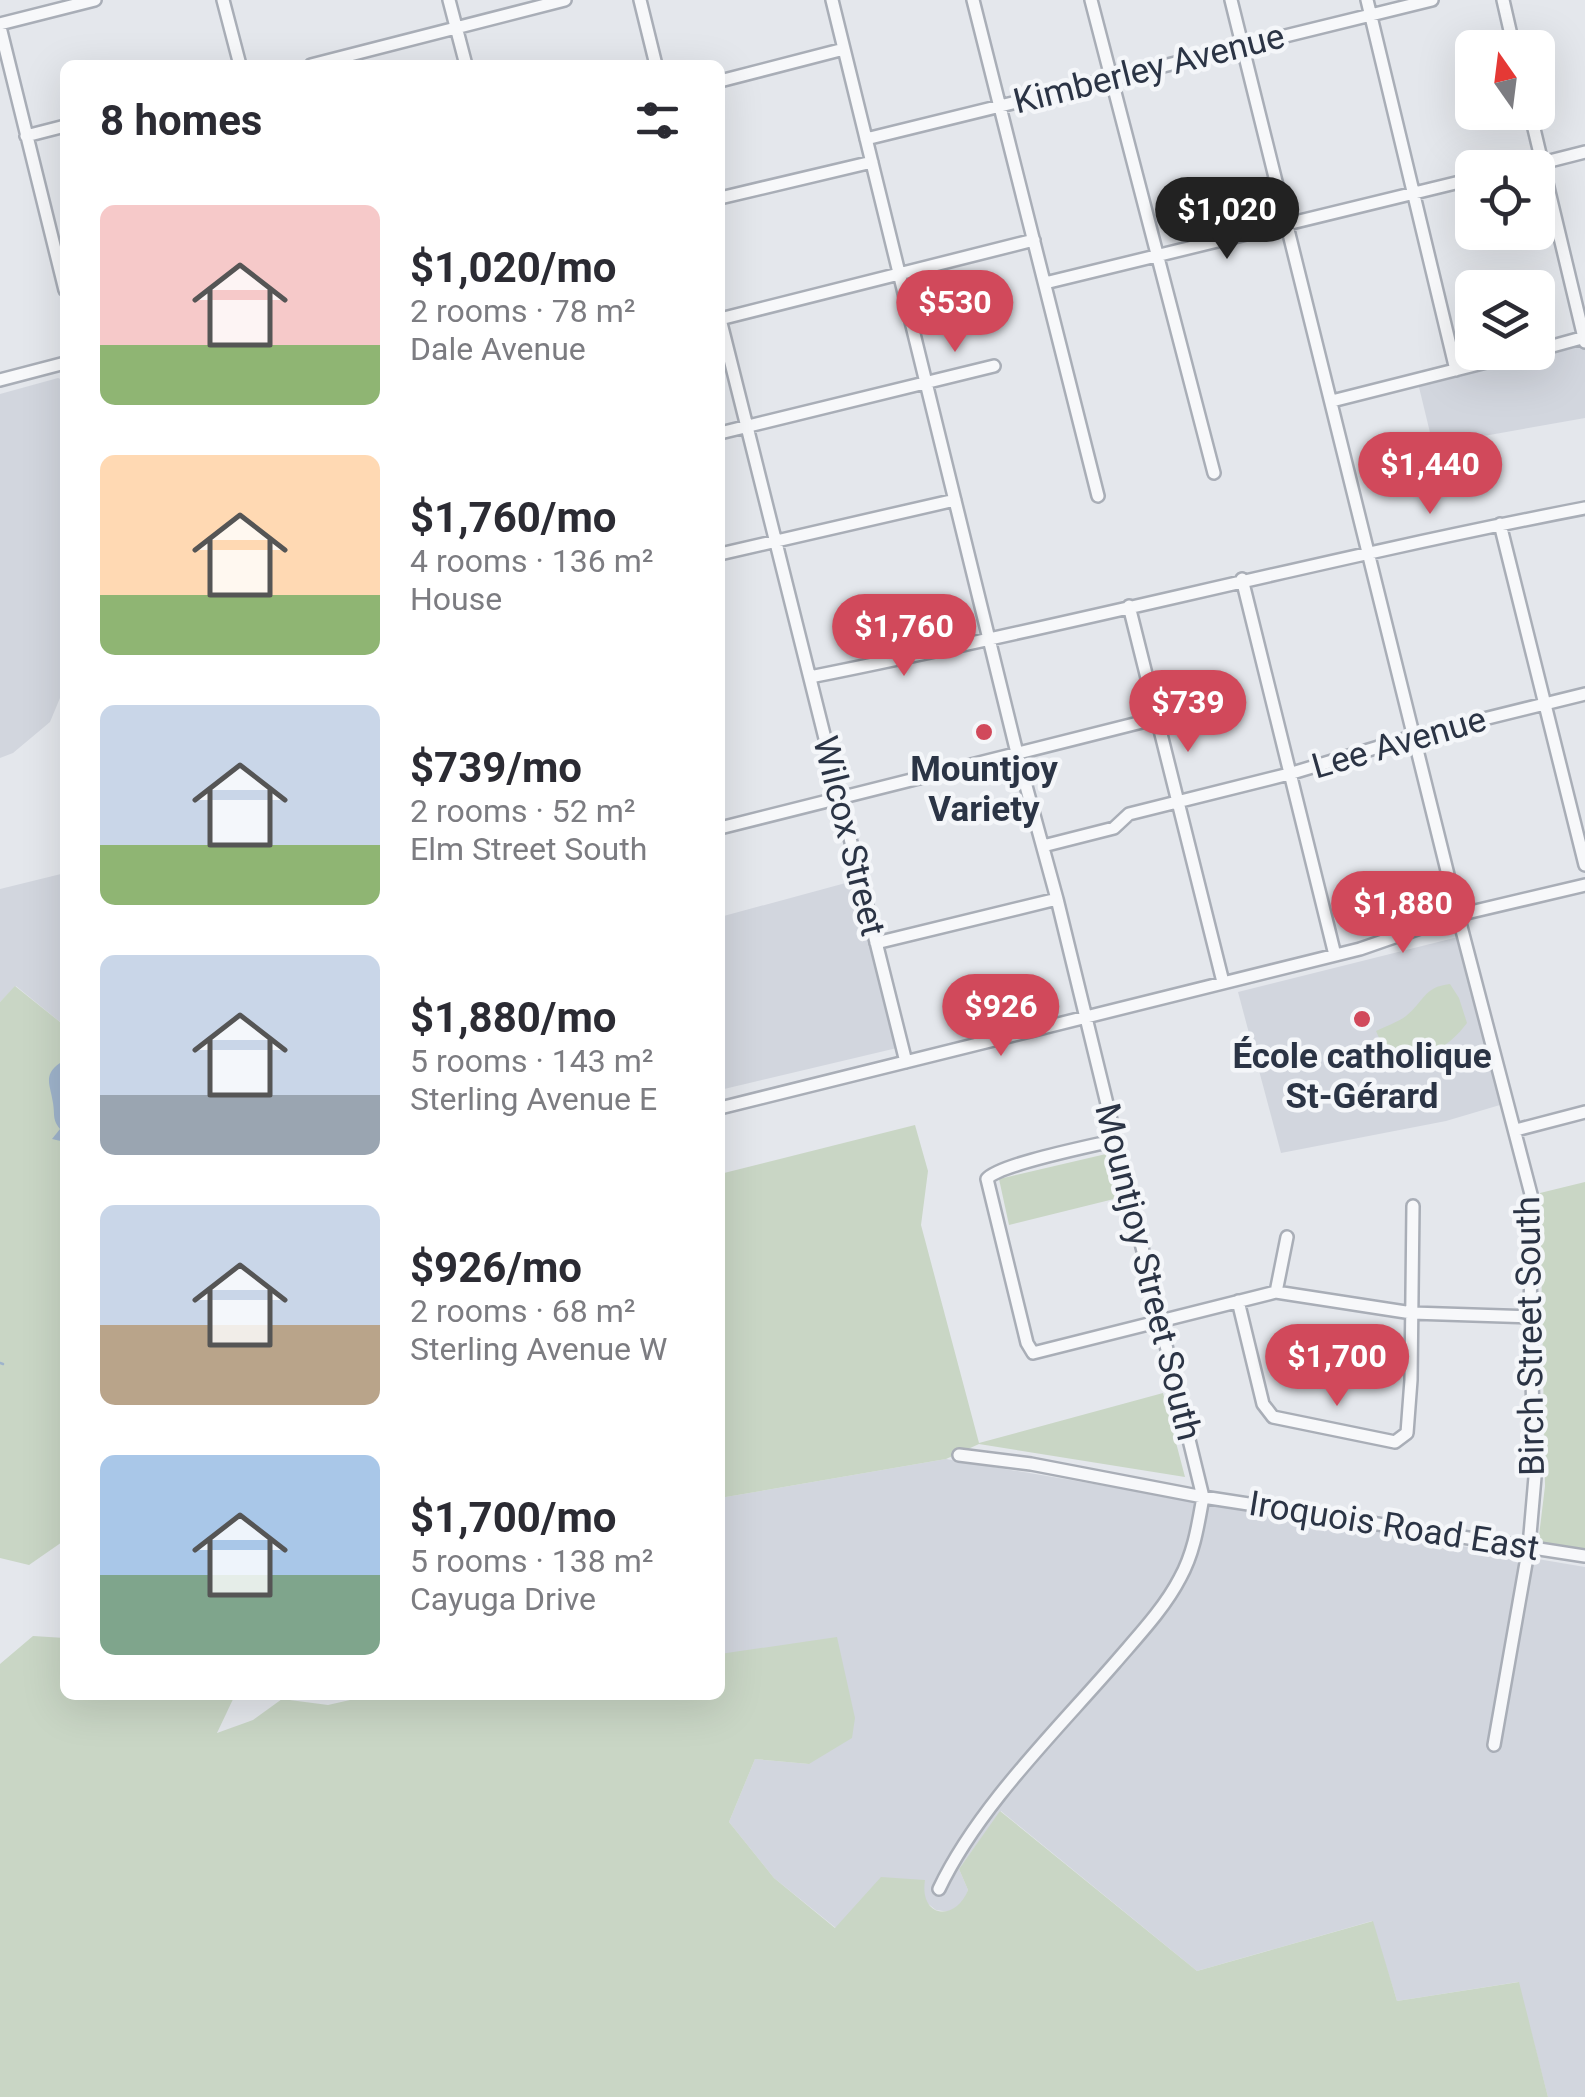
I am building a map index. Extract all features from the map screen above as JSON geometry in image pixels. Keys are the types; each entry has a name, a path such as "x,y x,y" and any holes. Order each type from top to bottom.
{"street":[{"path":"59,244 26,136 0,25 95,0"},
{"path":"223,0 239,60"},
{"path":"450,0 465,60"},
{"path":"330,60 565,0"},
{"path":"640,0 655,60"},
{"name":"Mountjoy Street South","path":"832,0 1203,1497 1195,1542 1180,1579 1140,1633 992,1809 949,1868 940,1889"},
{"path":"972,0 1098,496"},
{"path":"1091,0 1214,473"},
{"name":"Birch Street South","path":"1231,0 1532,1198 1530,1318 1535,1476 1529,1546 1494,1745"},
{"path":"1367,0 1455,366"},
{"name":"Kimberley Avenue","path":"866,139 1432,0"},
{"path":"1503,0 1510,30"},
{"path":"725,80 844,48"},
{"path":"26,136 60,127"},
{"path":"1555,160 1585,152"},
{"path":"725,197 872,162"},
{"path":"1044,283 1455,183"},
{"path":"1555,216 1585,339 1555,346"},
{"path":"725,318 1034,240"},
{"name":"Wilcox Street","path":"725,339 906,1062"},
{"path":"0,380 60,363"},
{"path":"725,432 994,366"},
{"path":"1332,401 1456,370"},
{"path":"725,553 954,500"},
{"path":"810,677 991,641 1368,551 1585,508"},
{"path":"1500,524 1585,865"},
{"path":"1242,580 1335,955"},
{"path":"1129,606 1223,982"},
{"name":"Lee Avenue","path":"1043,846 1114,828 1129,814 1585,694"},
{"path":"725,827 1158,718"},
{"path":"725,1107 1335,955 1458,914 1585,885"},
{"path":"876,943 1057,898"},
{"path":"1516,1130 1585,1112"},
{"path":"1116,1140 992,1173 987,1179 1027,1343 1033,1353 1276,1292 1412,1313 1530,1318"},
{"path":"1238,1300 1263,1404 1274,1417 1396,1442 1407,1432 1413,1206"},
{"path":"1276,1292 1287,1237"},
{"name":"Iroquois Road East","path":"959,1455 1585,1556"}],"shaded area":[{"path":"1585,344 1585,418 1433,445 1418,383 1474,370 1555,370 1555,351"},
{"path":"60,379 60,698 50,722 13,753 0,758 0,394"},
{"path":"60,874 60,1022 16,986 0,1002 0,889"},
{"path":"853,881 897,1048 725,1089 725,916"},
{"name":"École catholique St-Gérard","path":"1458,937 1500,1105 1446,1121 1281,1153 1238,992"},
{"path":"946,1459 1585,1567 1585,2097 1548,2097 1518,1982 1397,2001 1372,1921 1197,1971 1001,1811 959,1869 968,1890 963,1904 950,1912 936,1910 923,1893 836,1928 774,1878 729,1822 755,1759 809,1764 725,1660 725,1497"}],"green space":[{"path":"1450,984 1467,1023 1445,1045 1418,1059 1398,1065 1388,1058 1376,1031 1406,1016 1434,988"},
{"path":"15,986 60,1022 60,1543 29,1565 0,1558 0,1002"},
{"path":"915,1125 928,1171 921,1225 979,1443 1163,1393 1185,1477 979,1444 946,1459 725,1497 725,1173"},
{"path":"1106,1154 1118,1198 1009,1225 999,1179"},
{"path":"1585,1182 1585,1550 1538,1544 1545,1486 1540,1193"},
{"path":"33,1636 60,1638 60,1700 233,1700 217,1733 253,1720 281,1700 328,1705 350,1700 725,1700 725,1653 837,1637 855,1718 852,1738 809,1764 755,1759 729,1822 774,1878 835,1928 881,1877 925,1880 927,1902 933,1908 955,1908 968,1890 959,1869 1000,1811 1197,1971 1373,1921 1397,2001 1519,1982 1548,2097 0,2097 0,1664"}],"water":[{"path":"60,1063 60,1129 55,1120 49,1076"}],"place":[{"name":"Mountjoy Variety","path":"984,732"},
{"name":"École catholique St-Gérard","path":"1362,1019"}]}
